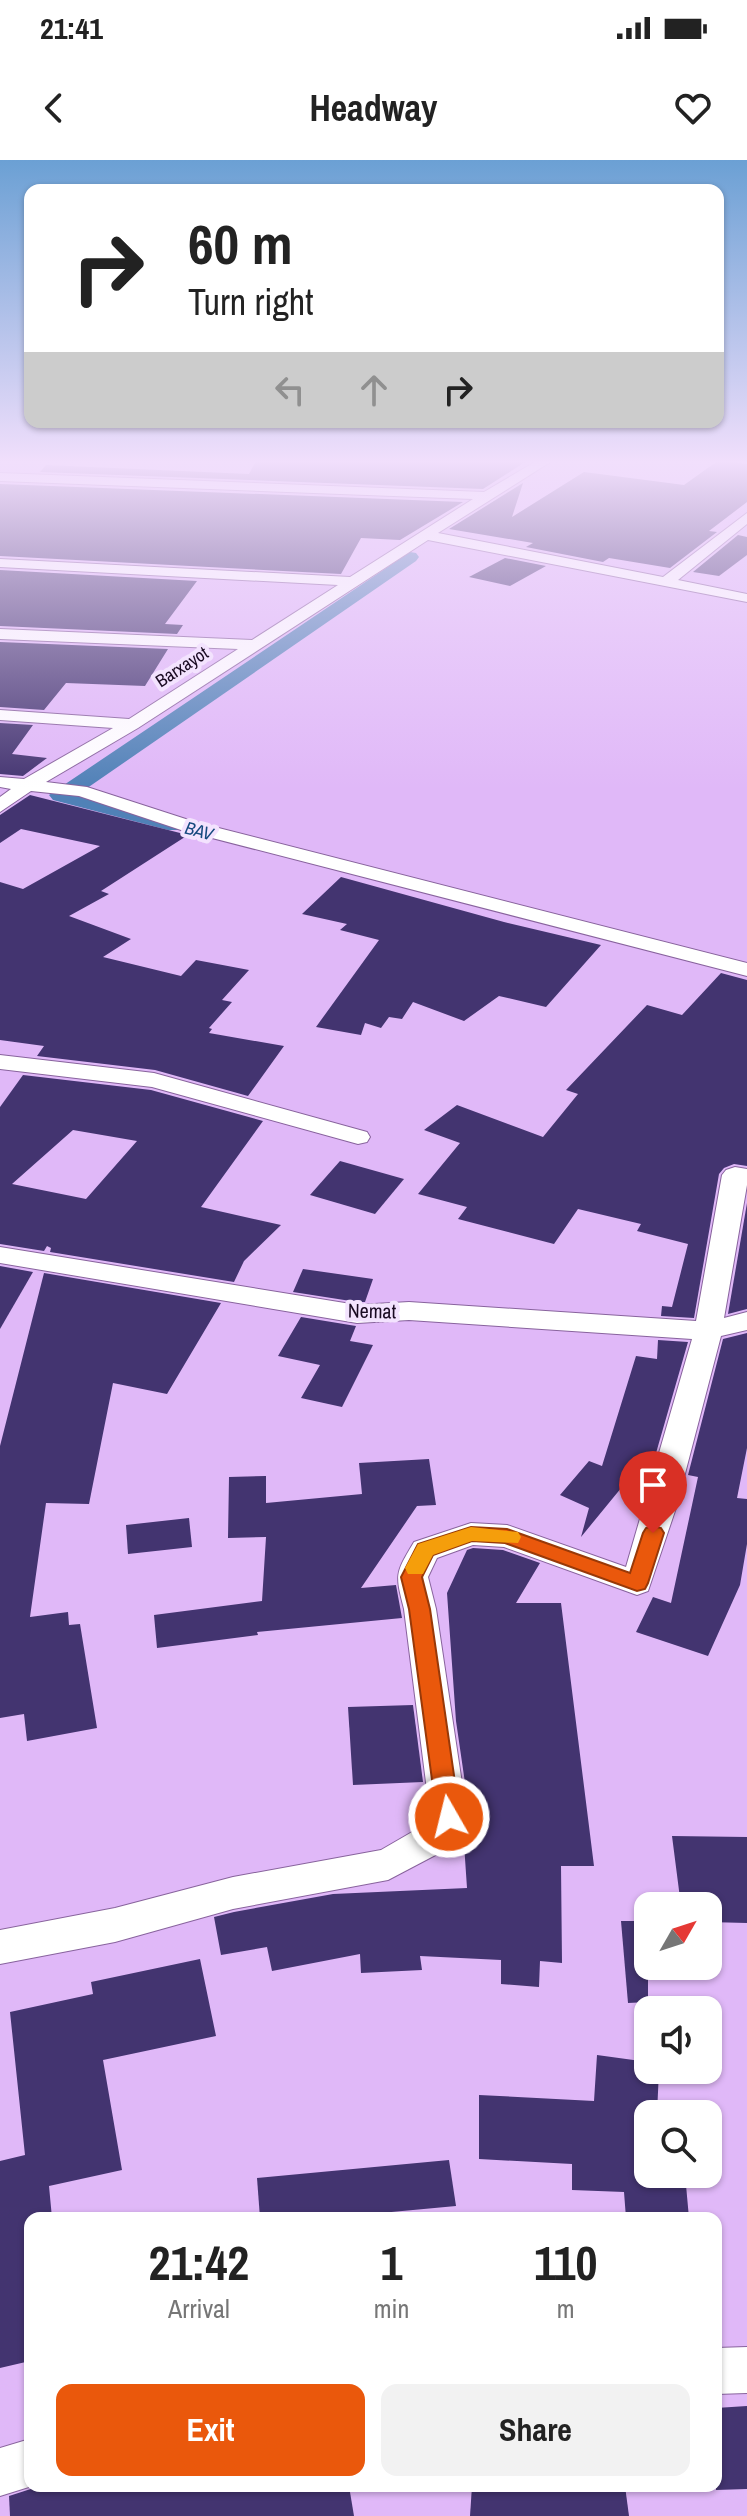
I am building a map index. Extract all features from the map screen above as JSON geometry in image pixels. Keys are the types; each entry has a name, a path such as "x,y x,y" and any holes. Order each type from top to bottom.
{"street":[{"path":"112,569 357,582"},
{"name":"Barxayot","path":"0,806 27,785 132,724 376,569"},
{"path":"595,569 747,598"},
{"path":"665,583 682,569"},
{"path":"0,634 253,645"},
{"path":"0,715 132,724"},
{"path":"0,782 81,791 188,826 747,970"},
{"path":"0,1062 154,1080 358,1137"},
{"path":"0,1947 115,1925 233,1893 388,1864 432,1839 449,1817 420,1609 412,1577 425,1550 471,1534 507,1536 637,1583 661,1508 708,1331 735,1175 747,1177"},
{"name":"Nemat","path":"0,1255 357,1314 409,1311 708,1331 747,1321"},
{"path":"722,2371 747,2370"},
{"path":"0,2472 24,2465"}],"building":[{"path":"245,569 344,569 341,574"},
{"path":"484,569 541,569 510,586 469,577"},
{"path":"697,569 728,569 719,576 693,572"},
{"path":"0,570 197,581 165,624 183,625 177,634 0,626"},
{"path":"0,642 168,649 145,686 66,683 44,710 0,707"},
{"path":"0,723 33,725 12,754 47,758 23,776 0,774"},
{"path":"30,795 188,835 101,891 109,894 69,916 131,939 103,957 181,976 196,960 249,970 222,1000 232,1002 209,1028 212,1029 209,1033 284,1046 248,1096 155,1070 37,1056 44,1046 0,1040 0,882 23,889 100,846 21,829 0,843 0,815"},
{"path":"341,877 601,945 546,1007 499,996 464,1021 413,1002 402,1019 389,1017 381,1028 365,1023 361,1035 316,1027 379,940 340,930 347,924 302,914"},
{"path":"721,973 747,980 747,1166 734,1164 719,1174 694,1318 661,1316 662,1306 672,1307 688,1244 637,1231 641,1224 578,1209 554,1244 458,1219 467,1207 418,1194 460,1143 424,1130 457,1105 543,1137 578,1094 566,1090 647,1005 682,1015"},
{"path":"23,1075 151,1090 263,1121 201,1207 281,1225 244,1261 234,1282 50,1252 51,1248 47,1246 44,1251 0,1244 0,1107","holes":["73,1130 137,1141 86,1199 12,1184"]},
{"path":"340,1161 404,1179 375,1214 310,1195"},
{"path":"747,1203 747,1309 728,1314"},
{"path":"0,1266 33,1272 0,1329"},
{"path":"303,1269 373,1279 365,1302 293,1292"},
{"path":"44,1273 221,1303 167,1394 113,1383 89,1504 46,1503 30,1617 68,1612 69,1625 80,1624 97,1728 27,1741 24,1714 0,1718 0,1446"},
{"path":"301,1317 356,1326 350,1341 373,1345 342,1407 301,1398 320,1365 278,1356"},
{"path":"747,1333 747,1448 737,1498 747,1499 747,1544 740,1585 708,1656 636,1632 653,1597 671,1603 698,1477 688,1475 723,1339"},
{"path":"658,1340 688,1342 652,1467 640,1465 581,1537 589,1508 560,1495 589,1461 602,1466 636,1356 657,1359"},
{"path":"429,1459 436,1505 417,1506 361,1588 396,1585 402,1618 257,1632 258,1635 157,1648 154,1615 262,1601 266,1537 228,1538 229,1477 266,1476 266,1503 362,1494 359,1463"},
{"path":"189,1518 192,1547 128,1554 126,1525"},
{"path":"467,1550 503,1550 540,1563 516,1603 561,1603 594,1866 561,1866 562,1963 540,1961 539,1987 501,1984 501,1960 420,1956 422,1970 361,1973 360,1954 272,1971 267,1947 221,1955 214,1917 333,1894 467,1888 463,1829 470,1817 456,1721 447,1593"},
{"path":"413,1705 423,1782 353,1785 348,1707"},
{"path":"672,1836 747,1837 747,1923 722,1922 722,1892 679,1892"},
{"path":"621,1921 634,1921 634,1980 648,1980 648,1996 634,1996 634,2003 628,2003"},
{"path":"200,1959 216,2036 103,2060 122,2170 49,2186 51,2212 24,2212 24,2362 0,2368 0,2161 25,2155 10,2012 93,1994 91,1982"},
{"path":"597,2055 634,2060 634,2084 658,2084 658,2100 634,2100 634,2188 686,2188 688,2212 626,2212 624,2192 572,2190 572,2164 479,2159 479,2095 594,2101"},
{"path":"449,2160 456,2206 392,2212 260,2212 257,2178"},
{"path":"747,2406 747,2489 722,2490 722,2408"},
{"path":"24,2491 350,2492 354,2516 10,2516 9,2496"},
{"path":"472,2492 626,2492 629,2516 470,2516"}],"waterway":[{"name":"BAV","path":"177,825 61,795 392,569"}],"slow traffic":[{"path":"416,1568 425,1550 471,1534 511,1537"}],"route":[{"path":"449,1817 420,1609 412,1577 425,1550 471,1534 507,1536 637,1583 653,1533"}]}
